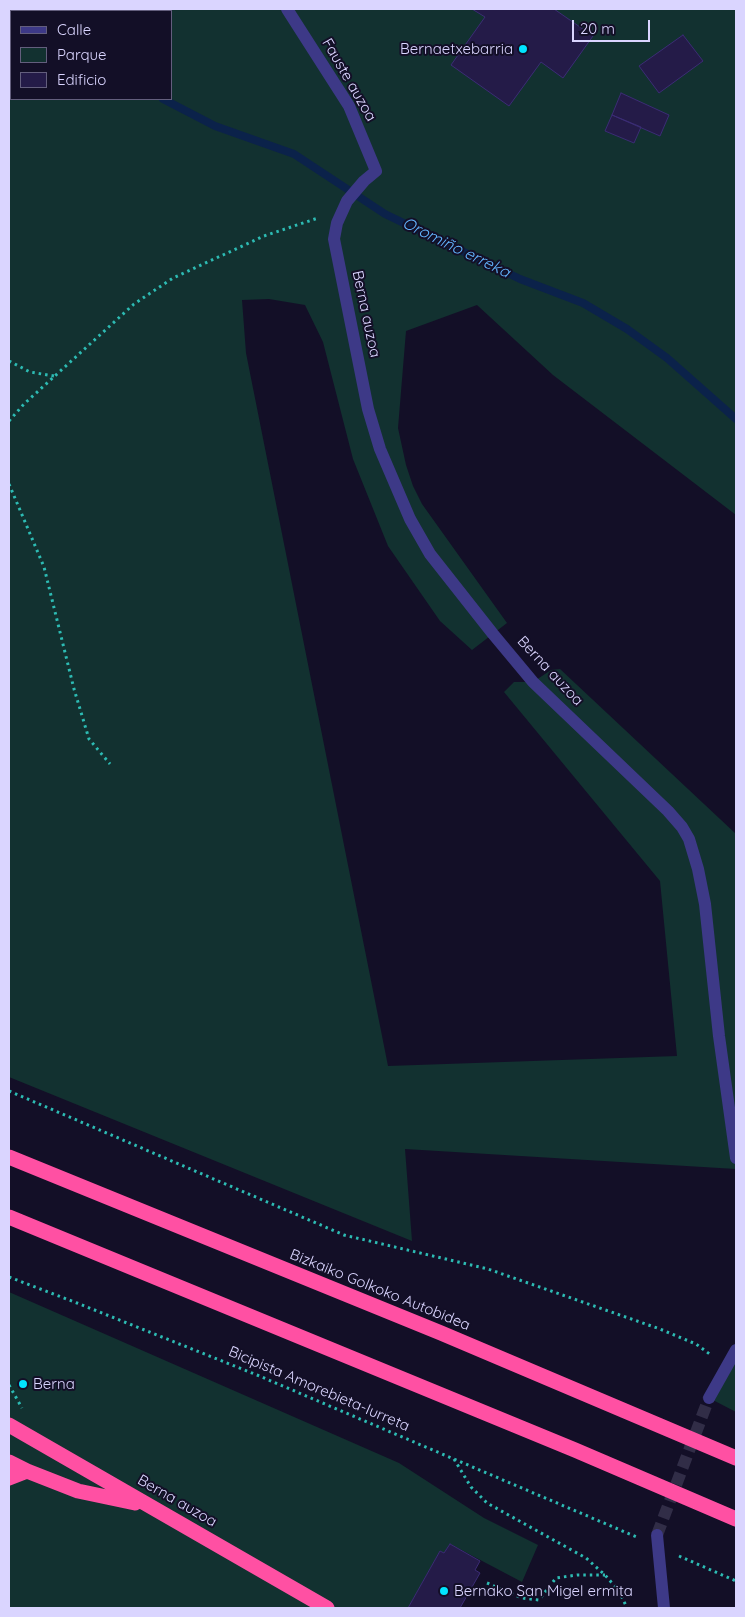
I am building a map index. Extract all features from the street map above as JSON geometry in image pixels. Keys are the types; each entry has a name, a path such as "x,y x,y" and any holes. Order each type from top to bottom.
{"highway":[{"name":"Bizkaiko Golkoko Autobidea","path":"9,1157 441,1334 736,1458"},
{"path":"9,1218 574,1450 736,1519"},
{"name":"Berna auzoa","path":"9,1425 327,1608"},
{"path":"9,1462 78,1491 147,1505"},
{"path":"9,1478 27,1471"}],"street":[{"name":"Fauste auzoa","path":"287,9 349,106 376,171 364,181 345,205"},
{"name":"Berna auzoa","path":"345,205 337,223 334,240 368,409 380,449 410,519 430,554 533,682 668,811 682,827 692,845 705,904 719,1036 736,1158"},
{"path":"709,1398 736,1350"},
{"path":"657,1535 664,1608"}],"path":[{"path":"9,421 24,404 134,304 173,278 264,236 345,205"},
{"path":"9,361 30,372 54,376"},
{"path":"9,484 44,567 74,689 89,739 110,764"},
{"path":"9,1091 344,1235 488,1269 660,1329 696,1344 727,1367"},
{"name":"Bicipista Amorebieta-Iurreta","path":"9,1278 257,1375 617,1528"},
{"path":"452,1457 471,1487 487,1503 545,1537 586,1558 619,1592 627,1608"},
{"path":"711,1570 736,1581"},
{"path":"487,1583 522,1598 539,1600 556,1578 577,1575 605,1576"}],"green space":[{"path":"9,9 736,9 736,515 553,375 477,305 406,331 398,428 406,465 413,486 422,504 507,623 472,650 440,621 388,546 353,459 323,342 305,305 269,299 242,300 246,353 388,1066 677,1056 660,881 504,692 514,682 533,682 551,670 560,669 736,834 736,1169 405,1149 412,1241 9,1077"},
{"path":"9,1292 399,1463 484,1518 538,1545 522,1582 450,1544 444,1553 440,1551 408,1608 9,1608"},
{"path":"736,1350 736,1412 709,1398"}],"building":[{"name":"Bernaetxebarria","path":"472,9 554,9 593,36 563,78 541,62 509,106 451,65 485,17"},
{"path":"683,35 703,61 659,93 639,66"},
{"path":"621,93 669,115 660,136 612,115"},
{"path":"612,115 641,127 634,143 605,131"},
{"name":"Bernako San Migel ermita","path":"450,1544 480,1561 475,1570 480,1573 460,1608 408,1608 440,1551 444,1553"}],"waterway":[{"name":"Oromiño erreka","path":"165,100 215,126 294,154 385,214 520,279 583,303 627,329 667,358 736,419"}],"tunnel":[{"path":"657,1535 709,1398"}],"place":[{"name":"Bernaetxebarria","path":"523,49"},
{"name":"Berna","path":"23,1384"},
{"name":"Bernako San Migel ermita","path":"444,1591"}]}
